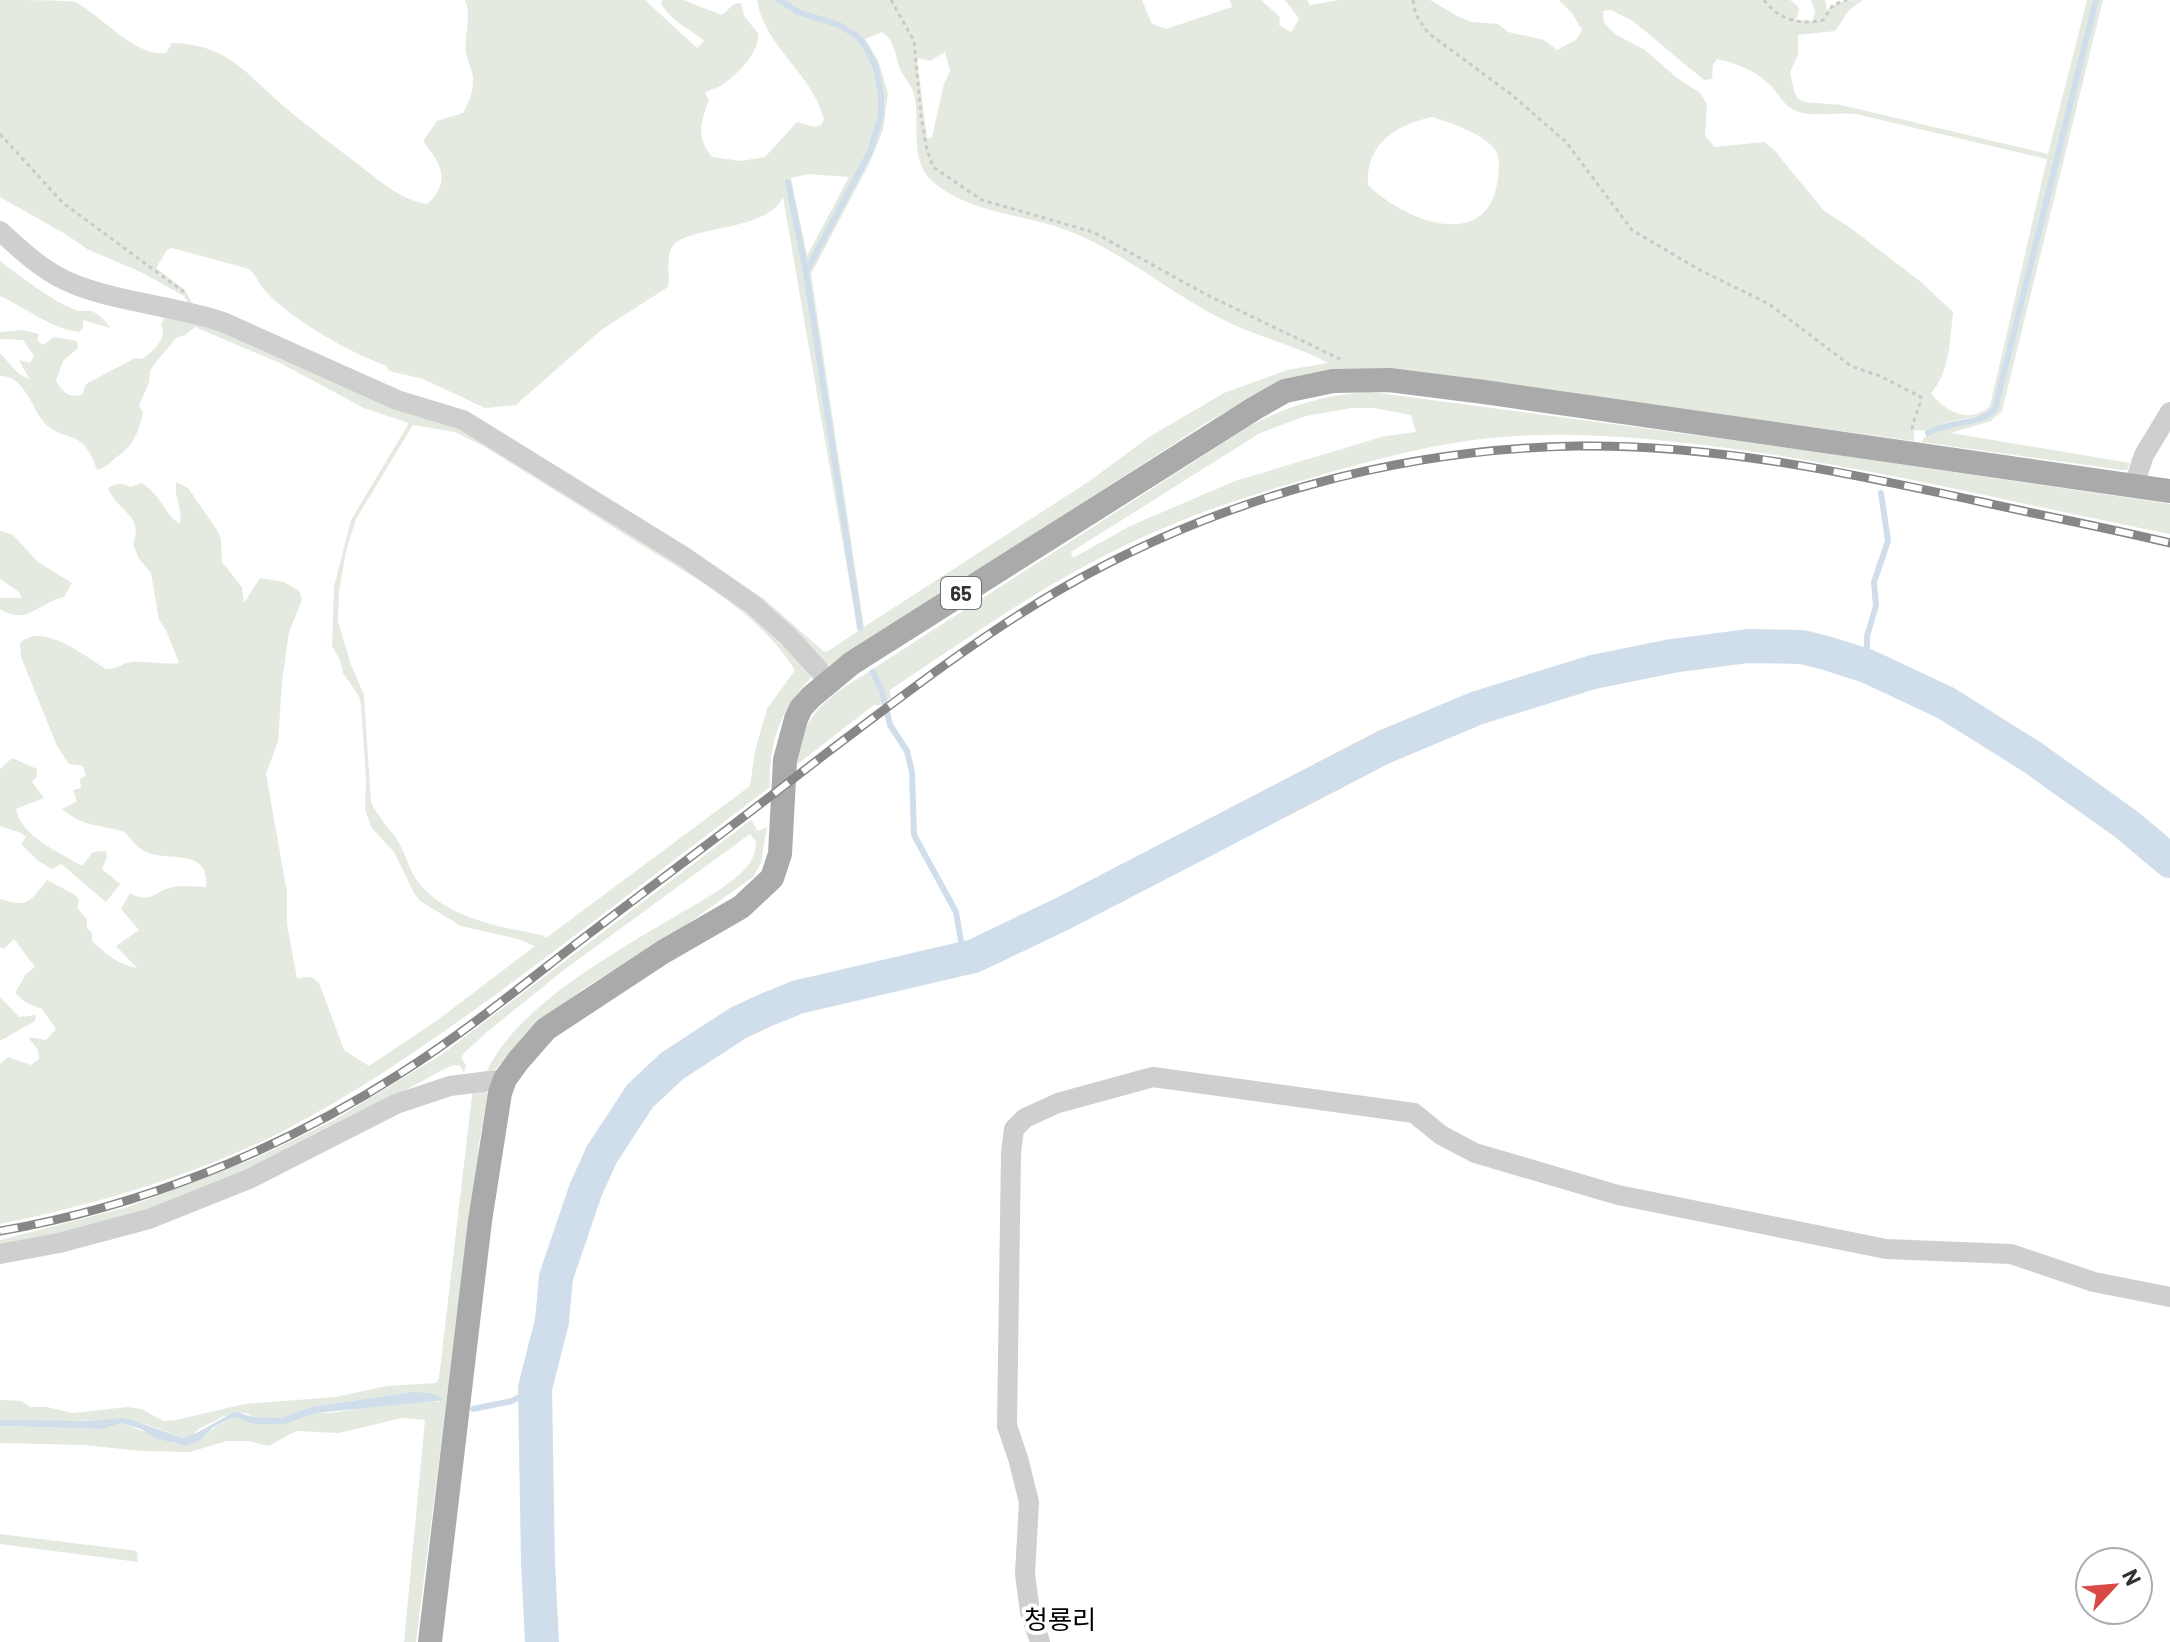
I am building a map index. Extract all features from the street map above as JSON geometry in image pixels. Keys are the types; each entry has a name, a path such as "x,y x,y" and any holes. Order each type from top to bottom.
{"main road":[{"name":"65","path":"430,1642 480,1221 500,1093 505,1079 546,1029 663,952 741,907 772,878 780,854 783,787 791,736 801,708 828,680 1285,391 1333,381 1389,380 1913,452 2170,491"}],"street":[{"path":"0,231 29,258 75,285 196,313 250,332 397,400 463,420 683,556 740,596 788,636 828,680"},
{"path":"2134,485 2144,455 2170,412"},
{"path":"1040,1642 1030,1612 1025,1574 1029,1502 1007,1426 1011,1153 1014,1129 1025,1118 1058,1103 1153,1077 1414,1113 1441,1135 1475,1153 1618,1195 1886,1249 2011,1254 2094,1282 2170,1297"},
{"path":"0,1254 59,1243 149,1219 249,1179 406,1100 450,1086 505,1079"}],"path":[{"path":"891,0 914,41 921,116 933,167 982,200 1093,232 1207,295 1349,363"},
{"path":"1413,0 1416,15 1428,33 1512,95 1566,142 1632,230 1698,269 1769,304 1851,366 1880,376 1921,397 1912,425 1913,452"},
{"path":"1764,0 1782,17 1804,23 1823,20 1833,5 1847,0"},
{"path":"0,134 63,203 184,291 196,313"}],"shaded area":[{"path":"0,0 75,2 143,49 166,53 172,43 207,48 221,54 386,186 409,199 427,204 439,188 441,172 423,141 437,121 463,113 472,90 473,76 466,50 468,14 465,0 645,0 697,48 704,41 669,14 662,0 683,0 722,15 734,4 741,3 744,16 758,33 758,41 747,62 735,75 705,93 709,100 701,135 712,157 741,161 765,157 797,122 814,127 821,125 824,119 810,88 769,32 757,0 1142,0 1152,24 1166,29 1232,7 1230,0 1261,0 1280,17 1279,25 1291,32 1299,19 1285,0 1307,0 1310,5 1339,0 1430,0 1459,17 1472,22 1498,24 1508,32 1544,40 1557,50 1576,40 1582,30 1572,13 1559,0 1790,0 1798,6 1796,20 1813,21 1815,11 1811,0 1825,0 1827,10 1839,2 1863,0 1849,10 1835,31 1798,35 1798,55 1790,72 1798,99 1841,105 2048,154 2087,0 2094,0 1994,408 1990,413 1945,423 1927,431 1914,430 1914,441 1382,368 1263,390 1203,425 831,665 826,664 693,551 764,599 823,651 827,652 858,631 783,197 774,209 760,217 678,241 670,253 668,287 601,330 516,405 485,408 423,379 389,371 386,366 323,335 268,294 249,269 172,248 167,250 156,268 185,290 194,307 190,306 184,296 143,273 87,249 0,197","holes":["1611,10 1633,21 1704,80 1712,79 1713,65 1717,59 1731,63 1763,78 1785,103 1799,112 1856,114 2047,159 1990,406 1974,415 1958,414 1943,406 1931,393 1946,365 1953,312 1921,282 1824,211 1765,142 1715,147 1705,136 1707,104 1700,93 1645,50 1615,34 1604,23 1603,11","882,32 892,44 900,69 913,91 920,163 933,182 948,193 981,207 1069,231 1126,260 1216,316 1328,363 1287,370 1224,393 1149,437 1091,480 864,627 811,274 870,162 883,130 888,93 878,60 865,39","945,52 950,71 932,137 927,139 917,58 930,61","1432,117 1456,125 1480,137 1496,150 1498,177 1492,201 1479,216 1463,223 1444,224 1423,219 1402,210 1368,185 1368,171 1377,148 1395,131","809,174 849,177 807,256 791,178"]},
{"path":"2098,0 2103,0 2002,411 1991,421 1951,433 2130,463 2127,470 2122,470 1921,442 1938,429 1979,420 1996,409"},
{"path":"0,261 59,302 78,311 96,314 110,328 83,320 83,328 79,332 68,330 0,296"},
{"path":"104,300 190,318 453,423 731,594 806,666 811,678 792,701 778,728 771,756 770,787 489,1000 423,1046 322,1110 218,1160 110,1197 0,1224 0,1064 8,1057 31,1065 39,1059 38,1050 28,1037 46,1040 56,1029 42,1009 27,1003 15,993 26,974 35,967 14,939 4,949 0,947 0,899 17,903 28,901 47,880 79,900 77,908 87,919 92,941 118,962 137,968 116,946 139,930 121,909 130,893 144,898 173,887 206,887 206,875 196,862 145,852 125,832 85,823 62,809 77,801 73,790 81,788 80,779 86,775 83,766 69,764 57,746 21,657 20,643 29,637 40,636 75,649 106,669 132,662 179,663 159,620 151,573 139,559 133,544 135,526 112,496 108,488 111,486 122,484 130,487 142,483 180,524 176,482 188,488 217,530 221,539 222,562 242,587 244,603 260,578 284,582 299,591 302,600 289,632 282,682 278,741 266,774 287,892 287,924 297,978 311,977 319,983 344,1050 369,1066 439,1019 535,946 461,926 420,901 394,852 371,827 365,809 361,705 332,646 334,587 351,520 409,423 364,408 282,364 195,327 176,338 150,371 139,406 143,412 132,442 109,464 97,470 85,446 50,427 15,380 0,376 0,353 18,373 30,380 19,360 30,363 34,356 23,340 0,339 0,332 22,330 39,334 37,340 43,345 54,337 77,341 78,348 63,361 56,381 66,393 82,395 86,384 151,352 163,335 161,325 164,318","holes":["413,425 455,432 485,447 723,597 762,630 795,670 767,709 755,751 750,786 546,938 474,919 443,904 418,882 399,843 371,802 364,695 338,621 346,551 356,519"]},
{"path":"1371,392 1747,442 2170,504 2170,534 1884,474 1711,446 1638,438 1564,435 1488,438 1435,446 1258,493 1126,545 1035,595 948,651 890,690 891,698 874,705 795,766 807,725 819,708 837,692 1248,427 1307,402","holes":["1352,408 1374,408 1411,415 1416,432 1385,436 1235,481 1130,526 1073,558 1071,552 1260,433 1306,416"]},
{"path":"0,531 13,535 38,562 72,583 64,597 25,615 9,614 0,609 0,598 22,598 19,592 0,579"},
{"path":"12,758 37,769 37,776 32,782 44,798 16,809 25,828 53,850 82,866 93,852 106,851 102,869 120,884 106,902 61,864 52,869 37,860 21,844 26,837 21,833 0,826 0,769"},
{"path":"751,820 758,831 767,827 761,863 753,877 534,1025 496,1069 487,1071 501,1047 520,1025 569,983 740,874 755,852 756,842 750,834 565,969 488,1031 461,1058 466,1065 464,1073 460,1066 444,1069 299,1149 157,1208 0,1248 0,1240 128,1207 256,1158 334,1120 441,1055"},
{"path":"0,997 19,1017 36,1015 35,1021 0,1041"},
{"path":"473,1087 486,1090 488,1094 416,1642 404,1642 425,1420 402,1418 339,1433 296,1431 269,1446 249,1441 227,1441 190,1452 0,1443 0,1426 102,1429 122,1423 176,1444 201,1440 231,1418 238,1417 253,1424 286,1424 317,1413 385,1404 441,1402 411,1392 311,1407 280,1418 253,1417 246,1413 224,1416 190,1437 183,1438 146,1424 109,1420 0,1420 0,1400 21,1401 30,1407 73,1413 127,1407 142,1409 163,1421 245,1404 336,1397 387,1386 436,1383"},
{"path":"0,1534 137,1551 138,1562 0,1544"}],"water":[{"path":"411,1392 430,1393 443,1400 317,1413 286,1424 253,1424 231,1418 212,1428 201,1440 186,1446 155,1438 141,1429 122,1423 102,1429 0,1426 0,1420 126,1418 183,1438 235,1412 253,1417 280,1418 311,1407"}],"waterway":[{"path":"779,0 798,12 839,25 857,36 876,68 881,94 881,116 870,152 807,270"},
{"path":"1928,433 1981,418 1995,409 2096,0"},
{"path":"788,182 806,272 860,628"},
{"path":"1867,666 1867,636 1876,606 1874,582 1888,541 1881,493"},
{"path":"542,1642 535,1388 552,1321 556,1277 586,1189 602,1154 640,1096 672,1066 738,1023 798,997 974,956 1062,914 1384,747 1477,708 1593,672 1672,656 1748,646 1802,647 1826,653 1867,666 1946,703 2032,757 2126,824 2170,861"},
{"path":"873,672 882,691 890,725 907,751 912,772 914,835 956,912 962,947 974,956"},
{"path":"473,1409 512,1401 535,1388"}],"railway":[{"path":"0,1231 105,1207 157,1191 258,1151 355,1101 475,1022 882,711 1000,627 1121,557 1245,505 1310,485 1442,457 1510,449 1628,447 1730,455 1832,471 2170,543"}],"district":[{"name":"청룡리","path":"1060,1618"}]}
